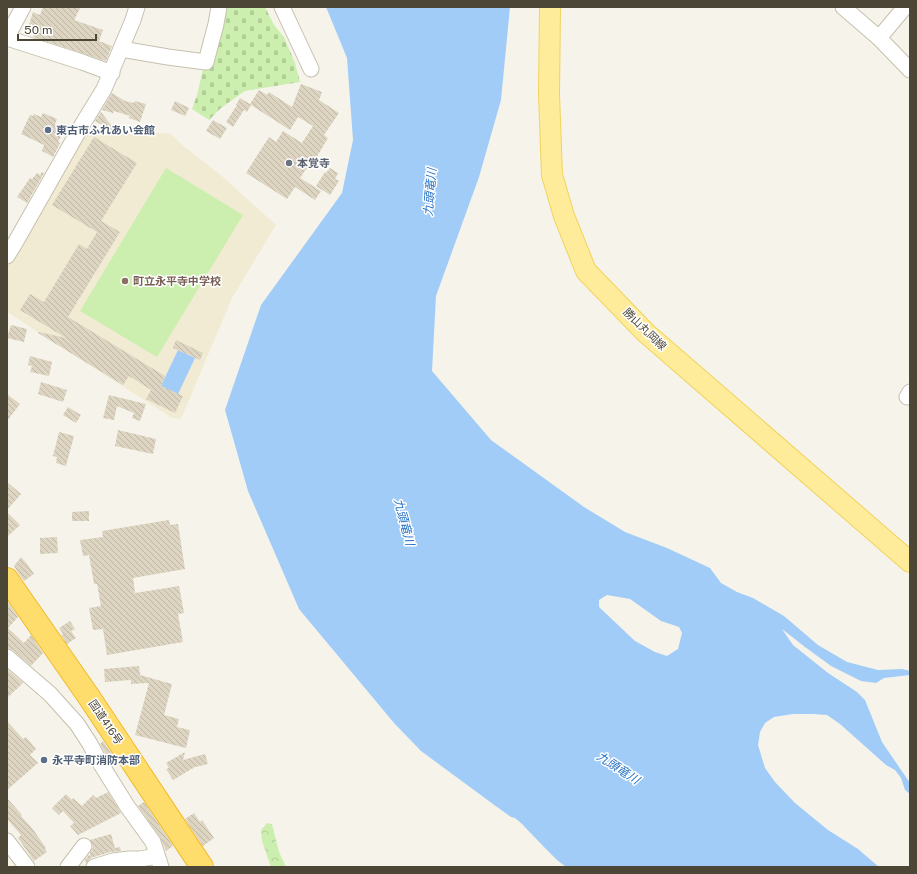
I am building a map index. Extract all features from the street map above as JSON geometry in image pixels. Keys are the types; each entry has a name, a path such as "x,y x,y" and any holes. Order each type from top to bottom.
{"highway":[{"name":"国道416号","path":"7,579 89,697 202,867"}],"main road":[{"name":"勝山丸岡線","path":"550,7 549,94 552,175 564,216 586,271 646,333 910,562"}],"street":[{"path":"23,7 7,37 112,73"},
{"path":"7,256 104,89 112,73 137,7"},
{"path":"121,49 206,62 219,7"},
{"path":"282,7 311,69"},
{"path":"843,7 879,38 910,70"},
{"path":"879,38 905,7"},
{"path":"10,664 50,694 77,724 127,806 153,842 159,861 129,859 113,861 94,867"},
{"path":"7,841 27,867"},
{"path":"68,867 84,846"}],"shaded area":[{"name":"町立永平寺中学校","path":"170,133 180,143 223,177 276,225 232,298 181,419 172,418 7,312 7,263 86,135"}],"green space":[{"path":"221,7 265,7 274,25 284,37 295,63 300,82 245,91 221,108 209,120 192,109"},
{"path":"166,168 243,215 157,357 80,311"},
{"path":"267,823 272,824 279,852 286,867 271,867 262,841 261,830"}],"water":[{"name":"九頭竜川","path":"326,7 510,7 501,100 479,177 436,296 432,371 491,440 584,507 625,532 667,548 710,568 721,583 737,592 753,598 784,616 818,645 847,662 878,670 902,669 910,671 910,675 884,678 876,683 861,681 831,666 782,629 793,645 828,673 857,692 865,700 882,742 910,783 910,794 905,790 901,778 895,770 886,765 840,724 827,715 793,714 774,717 765,723 760,732 758,745 765,768 775,782 795,803 828,830 858,849 879,867 566,867 515,818 511,817 421,751 394,723 299,609 248,491 225,410 261,305 342,193 353,140 347,58","holes":["607,595 630,599 661,621 679,627 682,633 678,649 667,656 655,652 635,641 599,607 599,600"]},
{"path":"178,350 195,358 178,394 161,386"}],"building":[{"path":"43,7 81,7 74,20 103,30 99,41 112,46 106,61 33,37 35,30 28,28 33,12 40,15"},
{"path":"301,84 322,92 319,100 339,113 324,135 328,138 313,163 311,162 300,178 321,191 315,200 295,187 287,199 246,173 269,137 276,142 283,131 302,143 313,126 298,117 290,130 251,105 247,112 244,110 233,127 226,122 240,98 250,104 259,90 267,95 269,92 292,107"},
{"path":"112,93 125,101 134,103 135,101 146,104 140,122 129,118 130,116 114,111 113,113 102,110"},
{"path":"175,101 189,108 185,116 171,110"},
{"path":"101,112 118,134 95,121"},
{"path":"43,113 57,119 55,124 59,126 58,129 63,132 58,142 60,143 53,157 42,151 44,145 21,134 30,115 33,116 34,114 41,117"},
{"path":"213,120 227,128 220,139 206,131"},
{"path":"94,137 137,163 101,221 120,232 68,317 165,376 161,386 183,396 175,413 146,399 151,390 129,376 123,385 38,333 66,338 20,310 30,294 44,302 79,244 87,249 97,232 52,205"},
{"path":"330,168 338,173 335,179 339,181 330,195 316,186 325,172 326,173"},
{"path":"42,172 44,173 27,203 17,197 30,178 32,179 37,173 40,175"},
{"path":"11,325 27,329 24,342 7,338"},
{"path":"176,340 203,353 200,360 173,348"},
{"path":"30,356 52,362 49,376 30,372 32,366 28,365"},
{"path":"41,382 67,390 63,402 38,394"},
{"path":"7,394 20,404 7,421"},
{"path":"109,395 146,404 140,421 132,418 134,413 117,406 114,420 103,418"},
{"path":"68,407 81,415 76,423 63,415"},
{"path":"118,430 156,439 153,454 115,446"},
{"path":"59,432 74,436 66,466 56,463 57,457 53,456"},
{"path":"7,482 21,494 7,510"},
{"path":"89,511 89,521 72,521 72,512"},
{"path":"7,512 20,525 7,537"},
{"path":"169,520 170,525 178,524 185,569 133,578 135,593 179,586 184,613 178,614 183,642 107,655 103,629 93,630 89,608 101,606 97,584 94,584 89,555 83,556 80,540 103,537 102,531"},
{"path":"57,537 58,553 40,554 40,538"},
{"path":"21,557 34,574 24,581 14,566"},
{"path":"7,601 18,617 8,628 24,643 31,635 43,653 31,666 13,650 7,648"},
{"path":"70,621 75,629 71,631 76,638 67,644 61,635 63,634 59,628"},
{"path":"139,666 140,675 172,684 164,715 179,719 177,727 190,730 186,748 135,735 149,683 131,684 131,680 105,682 104,669"},
{"path":"7,669 23,683 7,698"},
{"path":"7,721 23,739 26,737 36,749 30,755 38,763 7,790"},
{"path":"103,741 117,762 112,765 100,744"},
{"path":"185,752 183,760 205,754 208,764 195,767 173,780 166,769 169,768 166,763"},
{"path":"108,792 121,813 78,835 70,826 74,823 63,811 59,815 52,808 66,794 82,806 93,795 96,798"},
{"path":"7,798 22,815 21,816 32,828 46,848 45,849 47,852 34,861 18,838 21,835 7,819"},
{"path":"144,802 173,846 166,851 160,837 138,806"},
{"path":"194,813 200,822 202,820 214,838 203,846 185,819"},
{"path":"111,834 115,848 120,847 121,851 110,852 91,858 86,864 85,860 90,855 93,848 90,840"}],"place":[{"name":"東古市ふれあい会館","path":"48,130"},
{"name":"本覚寺","path":"289,163"},
{"name":"町立永平寺中学校","path":"125,281"},
{"name":"永平寺町消防本部","path":"44,760"}]}
